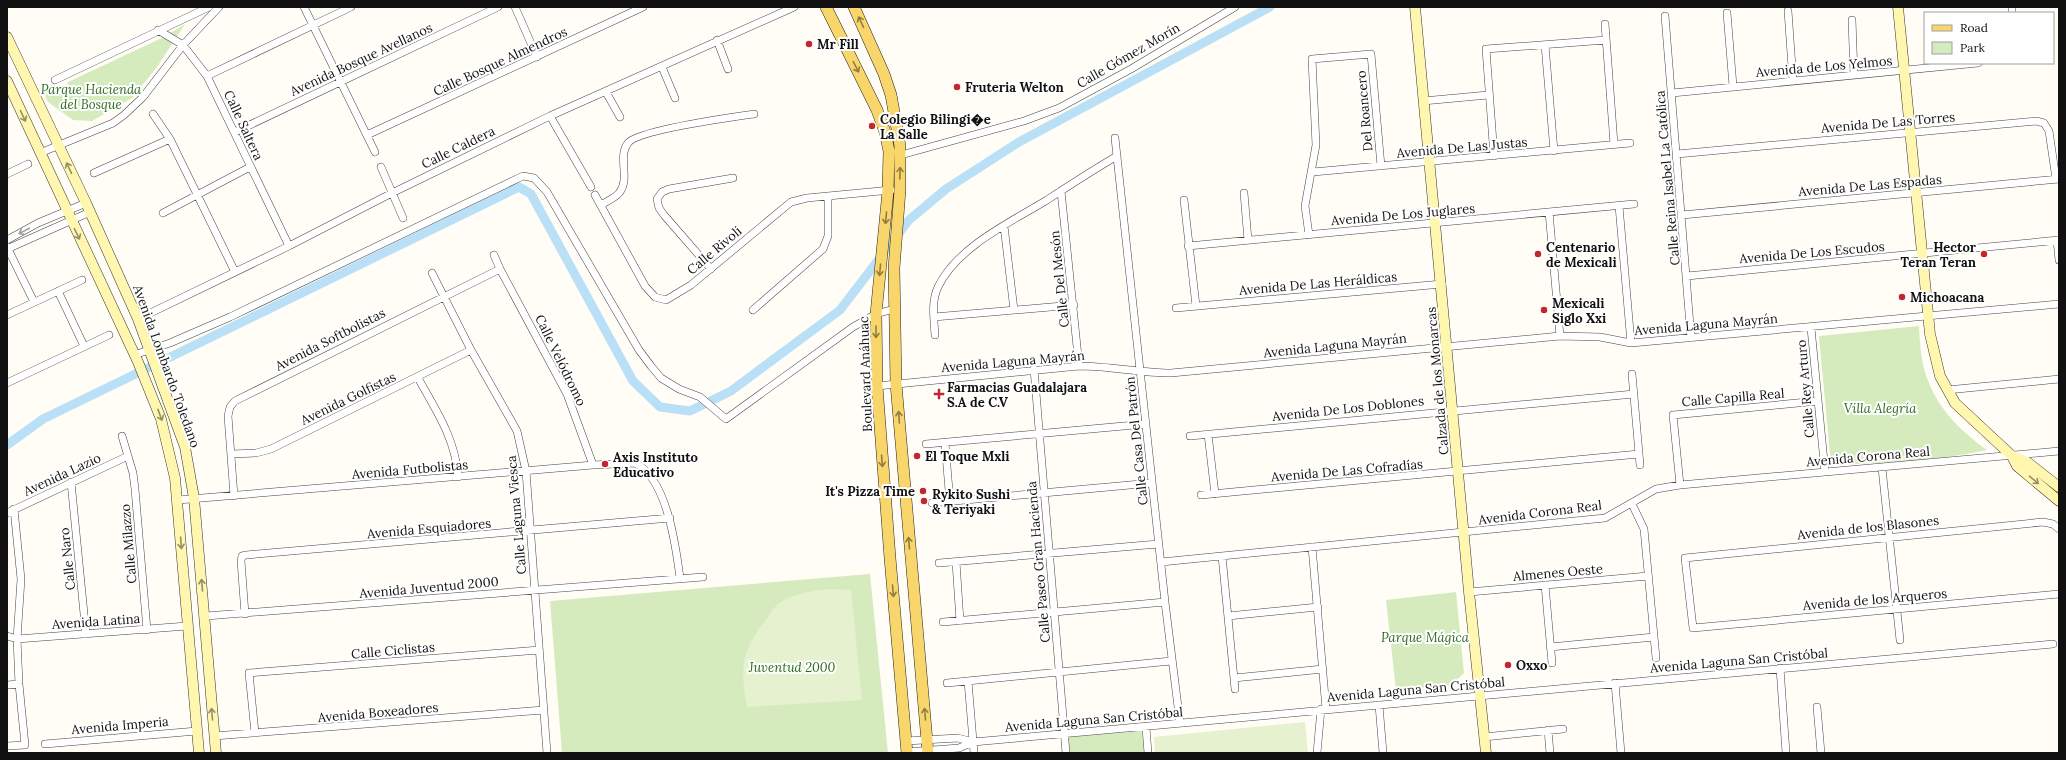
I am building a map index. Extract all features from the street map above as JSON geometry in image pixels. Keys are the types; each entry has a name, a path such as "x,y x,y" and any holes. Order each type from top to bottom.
{"main road":[{"name":"Boulevard Anáhuac","path":"826,7 881,122 890,157 876,314 877,386 889,551 907,753"},
{"path":"854,7 884,74 891,95 898,126 900,190 894,268 896,384 928,747"},
{"name":"Calzada de los Monarcas","path":"1415,7 1442,284 1469,592 1486,753"},
{"path":"1898,7 1928,317 1937,366 1947,390 1955,403 2012,456 2017,466 2059,501"},
{"name":"Avenida Lombardo Toledano","path":"7,37 88,207 138,319 185,447 194,498 206,616 216,753"},
{"name":"Avenida Lombardo Toledano","path":"7,81 136,358 167,438 178,500 198,753"},
{"path":"2012,456 2027,462 2059,487"},
{"path":"197,731 203,753"}],"street":[{"path":"55,80 209,7"},
{"path":"40,153 113,123 124,115 143,96 183,45 219,7"},
{"path":"304,7 375,152"},
{"path":"207,76 352,7"},
{"name":"Avenida Bosque Avellanos","path":"234,132 498,7"},
{"path":"515,7 537,57"},
{"name":"Calle Bosque Almendros","path":"366,135 643,7"},
{"name":"Calle Caldera","path":"138,319 289,246 392,193 550,116 662,67 717,40 794,7"},
{"name":"Calle Gómez Morín","path":"900,155 1007,126 1040,116 1059,108 1131,69 1234,7"},
{"path":"1788,11 1793,81"},
{"path":"1727,13 1733,86"},
{"name":"Calle Reina Isabel La Católica","path":"1666,16 1691,338"},
{"path":"1852,20 1854,74"},
{"path":"1605,24 1614,144"},
{"name":"Calle Saltera","path":"158,30 183,45 207,76 289,246"},
{"path":"717,40 728,69"},
{"path":"1494,156 1488,96 1486,49 1606,40"},
{"path":"1544,45 1554,150"},
{"name":"Del Roancero","path":"1312,172 1316,144 1312,59 1371,54 1381,166"},
{"name":"Avenida de Los Yelmos","path":"1672,93 1956,64"},
{"path":"662,67 675,98"},
{"path":"606,92 620,117"},
{"path":"1423,101 1488,96"},
{"path":"153,114 170,139 235,272"},
{"path":"601,205 616,196 623,188 626,147 634,138 651,132 754,114"},
{"path":"550,116 591,187"},
{"name":"Avenida De Las Torres","path":"1677,154 2036,121 2044,123 2049,131 2058,179"},
{"name":"Calle Casa Del Patrón","path":"1115,138 1161,562 1164,602 1180,724"},
{"path":"94,173 170,139"},
{"name":"Avenida De Las Justas","path":"1312,172 1630,143"},
{"path":"935,335 934,304 938,288 950,269 971,249 1004,226 1117,156"},
{"path":"7,173 28,164"},
{"path":"163,213 250,167"},
{"path":"381,167 404,218"},
{"path":"1309,235 1305,206 1312,172"},
{"path":"136,358 150,354 520,176 534,178 547,192 639,350 661,378 670,384 700,397 726,419 838,338 876,314 894,309"},
{"path":"711,269 664,215 659,208 657,199 662,192 669,189 733,178"},
{"name":"Avenida De Las Espadas","path":"1682,215 2058,179"},
{"name":"Calle Rivoli","path":"595,195 645,286 655,297 666,300 672,298 711,269 787,205 799,200 828,196 900,190"},
{"name":"Calle Del Mesón","path":"1061,191 1074,305 1079,366"},
{"path":"1244,193 1248,240"},
{"path":"754,310 818,254 825,245 828,236 828,196"},
{"path":"1184,200 1196,306"},
{"name":"Avenida De Los Juglares","path":"1188,246 1634,204"},
{"path":"1619,206 1631,344"},
{"path":"34,302 7,249 43,233 69,216 88,207"},
{"path":"1549,212 1560,336"},
{"path":"7,240 38,223 69,216"},
{"path":"38,223 43,233"},
{"path":"1004,226 1014,310"},
{"path":"2058,240 2059,260"},
{"name":"Avenida De Los Escudos","path":"1686,276 2058,240"},
{"name":"Calle Velódromo","path":"494,255 500,269 562,384 593,465"},
{"path":"444,296 500,269"},
{"name":"Calle Laguna Viesca","path":"432,274 471,350 517,431 526,471 538,650 547,753"},
{"path":"7,315 82,280"},
{"name":"Avenida De Las Heráldicas","path":"1176,308 1442,284"},
{"path":"58,291 84,346"},
{"name":"Avenida Softbolistas","path":"232,454 228,416 230,407 235,401 444,296"},
{"name":"Avenida Laguna Mayrán","path":"877,386 1034,369 1079,366 1106,367 1141,373 1171,373 1560,336 1600,337 1631,344 2059,304"},
{"path":"934,317 1074,305"},
{"name":"Calle Rey Arturo","path":"1811,328 1825,472"},
{"path":"7,384 109,335"},
{"name":"Avenida Golfistas","path":"232,454 256,453 271,449 418,378 471,350"},
{"name":"Calle Paseo Gran Hacienda","path":"1034,369 1066,753"},
{"path":"1632,374 1640,465"},
{"path":"418,378 451,439 458,462 458,477"},
{"path":"1947,390 2059,379"},
{"name":"Avenida De Los Doblones","path":"1190,436 1634,394"},
{"name":"Calle Capilla Real","path":"1680,485 1673,415 1818,401"},
{"path":"926,444 1146,424"},
{"path":"1208,434 1215,494"},
{"name":"Calle Milazzo","path":"122,436 133,473 137,506 146,630"},
{"path":"945,443 950,502"},
{"name":"Avenida Corona Real","path":"1161,562 1605,518 1656,489 1680,485 2059,451"},
{"path":"232,454 234,496"},
{"name":"Avenida De Las Cofradías","path":"1201,495 1639,454"},
{"name":"Avenida Lazio","path":"7,513 128,456"},
{"name":"Avenida Futbolistas","path":"178,500 629,463 643,468 658,491 670,518"},
{"path":"1882,468 1900,640"},
{"name":"Calle Naro","path":"71,482 86,634"},
{"path":"932,504 1152,483"},
{"path":"1632,504 1644,529 1656,658"},
{"path":"7,746 25,745 18,684 17,639 21,579 14,510"},
{"path":"670,518 680,578"},
{"name":"Avenida Esquiadores","path":"245,614 241,561 242,556 530,532 670,518"},
{"name":"Avenida de los Blasones","path":"1692,628 1685,558 2043,522 2053,524 2059,529"},
{"path":"939,563 1049,552 1158,544"},
{"path":"1312,547 1323,670 1323,709 1317,753"},
{"path":"1222,556 1235,689"},
{"path":"956,562 960,621"},
{"name":"Almenes Oeste","path":"1469,592 1648,576"},
{"name":"Avenida Juventud 2000","path":"206,616 703,577"},
{"path":"1544,585 1552,663"},
{"name":"Avenida de los Arqueros","path":"1692,628 2059,594"},
{"path":"943,622 1164,602"},
{"path":"1228,616 1318,607"},
{"name":"Avenida Latina","path":"7,636 17,639 187,626"},
{"path":"1550,647 1654,637"},
{"name":"Avenida Laguna San Cristóbal","path":"906,741 928,747 959,748 973,742 1146,728 1323,709 1480,697 1615,683 2053,644"},
{"name":"Calle Ciclistas","path":"255,733 249,673 538,650"},
{"path":"947,682 1171,661"},
{"path":"1780,668 1786,753"},
{"path":"1234,678 1323,670"},
{"path":"968,681 974,753"},
{"path":"1615,683 1621,753"},
{"path":"7,685 18,684"},
{"path":"1379,705 1383,753"},
{"path":"1817,707 1821,753"},
{"name":"Avenida Boxeadores","path":"214,736 544,710"},
{"path":"1146,728 1148,753"},
{"path":"1484,737 1563,729"},
{"path":"1548,730 1550,753"},
{"name":"Avenida Imperia","path":"45,744 197,731"},
{"name":"Avenida Laguna San Cristóbal","path":"907,753 958,738 973,742"}],"green space":[{"name":"Parque Hacienda del Bosque","path":"185,24 157,67 132,98 92,121 73,120 48,102 43,92 55,94 67,88 68,82 164,37"},
{"name":"Villa Alegría","path":"1919,326 1920,348 1926,376 1939,403 1961,429 1987,450 1929,459 1831,465 1819,336"},
{"name":"Juventud 2000","path":"870,574 888,753 562,753 550,601"},
{"path":"828,589 851,590 862,700 747,707 743,683 744,662 751,642 757,632 778,604 789,598 802,594"},
{"name":"Parque Mágica","path":"1456,592 1464,673 1451,685 1396,690 1386,600"},
{"path":"1305,722 1308,753 1155,753 1154,737"},
{"path":"1142,731 1144,753 1070,753 1068,737"}],"waterway":[{"path":"7,445 43,419 519,187 531,194 633,381 660,407 690,411 731,391 840,310 909,220 946,189 1019,142 1270,7"}],"place":[{"name":"Mr Fill","path":"809,44"},
{"name":"Fruteria Welton","path":"957,87"},
{"name":"Colegio Bilingi�e La Salle","path":"872,126"},
{"name":"Centenario de Mexicali","path":"1538,254"},
{"name":"Hector Teran Teran","path":"1984,254"},
{"name":"Michoacana","path":"1902,297"},
{"name":"Mexicali Siglo Xxi","path":"1544,310"},
{"name":"Farmacias Guadalajara S.A de C.V","path":"939,394"},
{"name":"El Toque Mxli","path":"917,456"},
{"name":"Axis Instituto Educativo","path":"605,464"},
{"name":"It's Pizza Time","path":"923,491"},
{"name":"Rykito Sushi & Teriyaki","path":"924,501"},
{"name":"Oxxo","path":"1508,665"}]}
